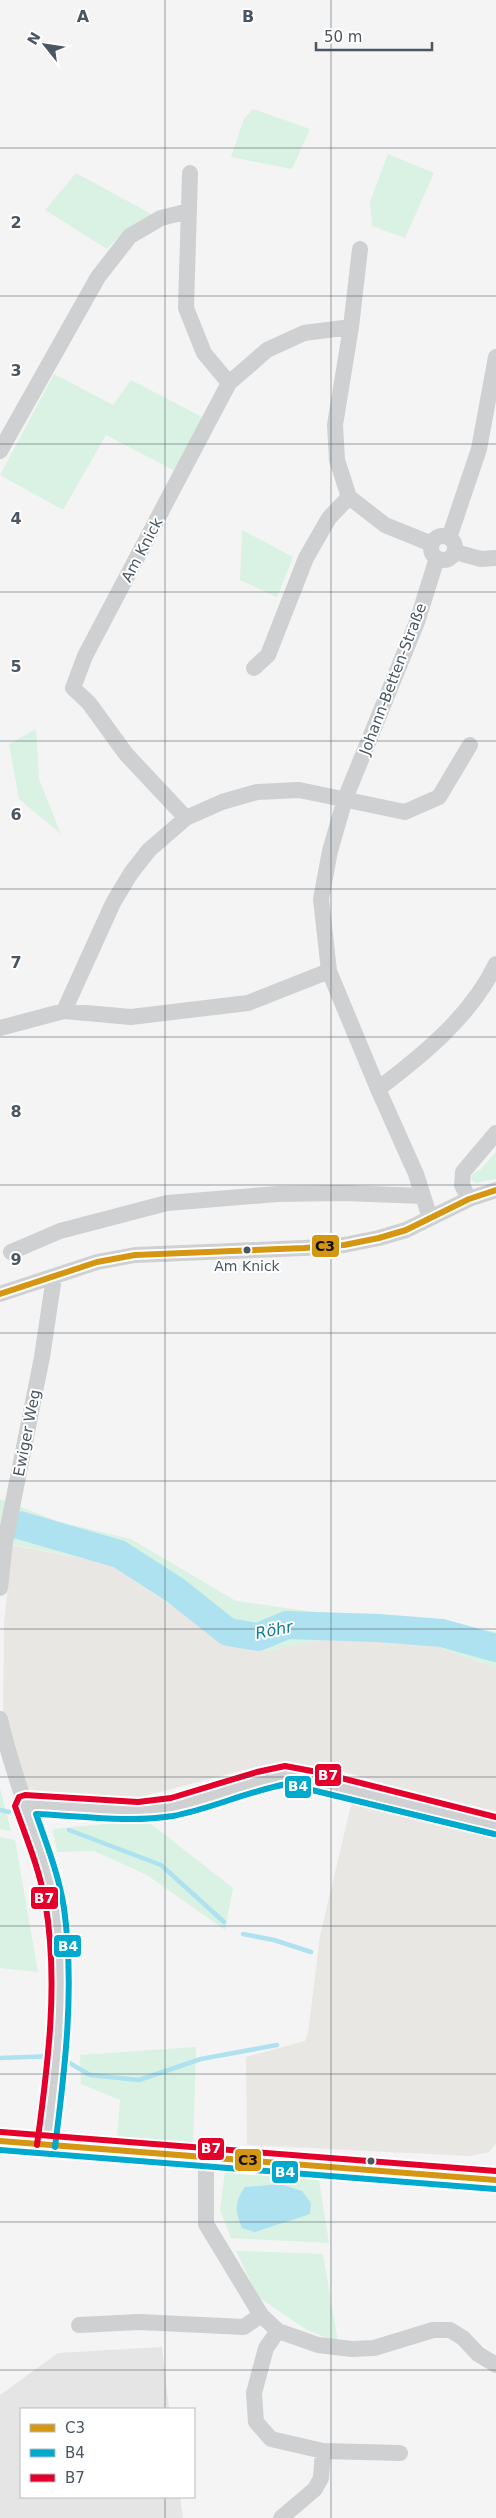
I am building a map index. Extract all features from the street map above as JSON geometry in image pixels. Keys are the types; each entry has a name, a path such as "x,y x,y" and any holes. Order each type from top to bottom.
{"main road":[{"path":"0,2141 496,2180"}],"street":[{"path":"190,173 186,308 204,353 230,383"},
{"path":"0,451 104,270 130,236 161,218 189,211"},
{"path":"360,249 351,327 335,425 337,460 349,497 386,525 448,559 479,449 496,357"},
{"name":"Am Knick","path":"186,818 126,754 89,703 73,688 86,656 230,383 268,350 304,332 351,327"},
{"path":"254,668 268,655 306,558 329,518 349,497"},
{"path":"452,545 481,558 496,558"},
{"name":"Johann-Betten-Straße","path":"345,799 417,622 435,551"},
{"path":"64,1011 112,903 131,873 149,850 186,818 222,802 257,792 299,790 405,812 439,797 470,745"},
{"path":"345,799 330,851 320,899 329,971 416,1174 430,1218"},
{"path":"378,1089 418,1059 458,1020 496,964"},
{"path":"0,1028 64,1011 131,1017 248,1003 329,971"},
{"path":"469,1199 462,1185 463,1172 496,1133"},
{"path":"0,1294 54,1278 97,1262 134,1255 344,1245 379,1238 430,1218 469,1199 496,1190"},
{"path":"11,1252 60,1231 167,1203 277,1194 343,1192 423,1196"},
{"name":"Ewiger Weg","path":"0,1588 5,1542 42,1357 54,1278"},
{"path":"0,1719 7,1753 55,1909 60,2010 58,2047 46,2146"},
{"path":"24,1804 138,1811 173,1807 260,1780 287,1776 315,1780 496,1826"},
{"path":"206,2157 206,2224 262,2315 278,2330 318,2345 352,2349 374,2348 433,2330 450,2330 463,2338 478,2354 496,2365"},
{"path":"79,2325 139,2322 244,2327 262,2315"},
{"path":"278,2330 266,2348 254,2394 256,2422 271,2439 323,2451 400,2453"},
{"path":"281,2518 315,2490 322,2478 323,2451"}],"shaded area":[{"path":"12,1545 107,1563 224,1640 267,1651 364,1631 431,1644 496,1668 496,1818 329,1767 264,1765 136,1798 76,1801 22,1787 3,1712 4,1624"},
{"path":"352,1801 496,1838 496,2144 489,2152 469,2156 247,2145 246,2057 305,2041 308,2033 320,1936"},
{"path":"162,2347 169,2408 20,2408 20,2498 180,2498 183,2518 0,2518 0,2395 58,2353"}],"green space":[{"path":"253,109 310,129 292,169 231,157 244,119"},
{"path":"388,154 434,173 405,238 372,226 370,202"},
{"path":"76,173 155,216 125,231 107,249 45,210"},
{"path":"54,374 113,405 131,380 204,418 175,471 106,435 63,510 0,475"},
{"path":"242,530 293,557 277,597 240,580"},
{"path":"36,729 39,779 61,834 19,799 9,744"},
{"path":"496,1152 496,1179 475,1183 471,1179 473,1174 481,1169"},
{"path":"0,1499 60,1522 131,1539 236,1601 343,1616 385,1616 496,1632 496,1668 431,1644 364,1631 267,1651 224,1640 107,1563 0,1542"},
{"path":"0,1788 11,1831 0,1829"},
{"path":"146,1820 233,1888 225,1930 147,1875 94,1851 57,1852 53,1829"},
{"path":"0,1837 15,1840 38,1972 0,1968"},
{"path":"196,2047 193,2145 117,2140 120,2100 81,2084 80,2055"},
{"path":"225,2170 318,2174 329,2243 231,2238 220,2210","holes":["281,2184 277,2224 255,2232 245,2187"]},
{"path":"236,2251 323,2254 338,2342 307,2330 258,2297"}],"water":[{"path":"281,2184 302,2191 311,2203 310,2214 255,2232 242,2228 238,2217 237,2202 245,2187"}],"waterway":[{"name":"Röhr","path":"19,1525 119,1554 175,1590 228,1632 258,1637 287,1625 378,1628 442,1633 496,1648"},
{"path":"0,1810 9,1812"},
{"path":"69,1830 161,1865 224,1922"},
{"path":"243,1934 274,1940 311,1952"},
{"path":"61,2058 90,2075 139,2080 201,2059 277,2045"},
{"path":"0,2058 54,2056"}],"transit line":[{"name":"C3","path":"0,1294 97,1262 135,1255 304,1248 344,1245 379,1238 406,1230 469,1199 496,1190"},
{"name":"B7","path":"37,2145 48,2054 52,1992 51,1962 45,1901 32,1853 15,1806 19,1797 25,1795 138,1802 171,1798 257,1772 285,1766 317,1772 496,1817"},
{"name":"B4","path":"55,2147 67,2028 69,1968 64,1908 59,1884 36,1814 122,1819 173,1816 287,1784 494,1834"},
{"name":"B7","path":"1,2132 496,2171"},
{"name":"C3","path":"0,2141 496,2180"},
{"name":"B4","path":"0,2150 495,2189"}],"place":[{"name":"Am Knick","path":"247,1250"}]}
